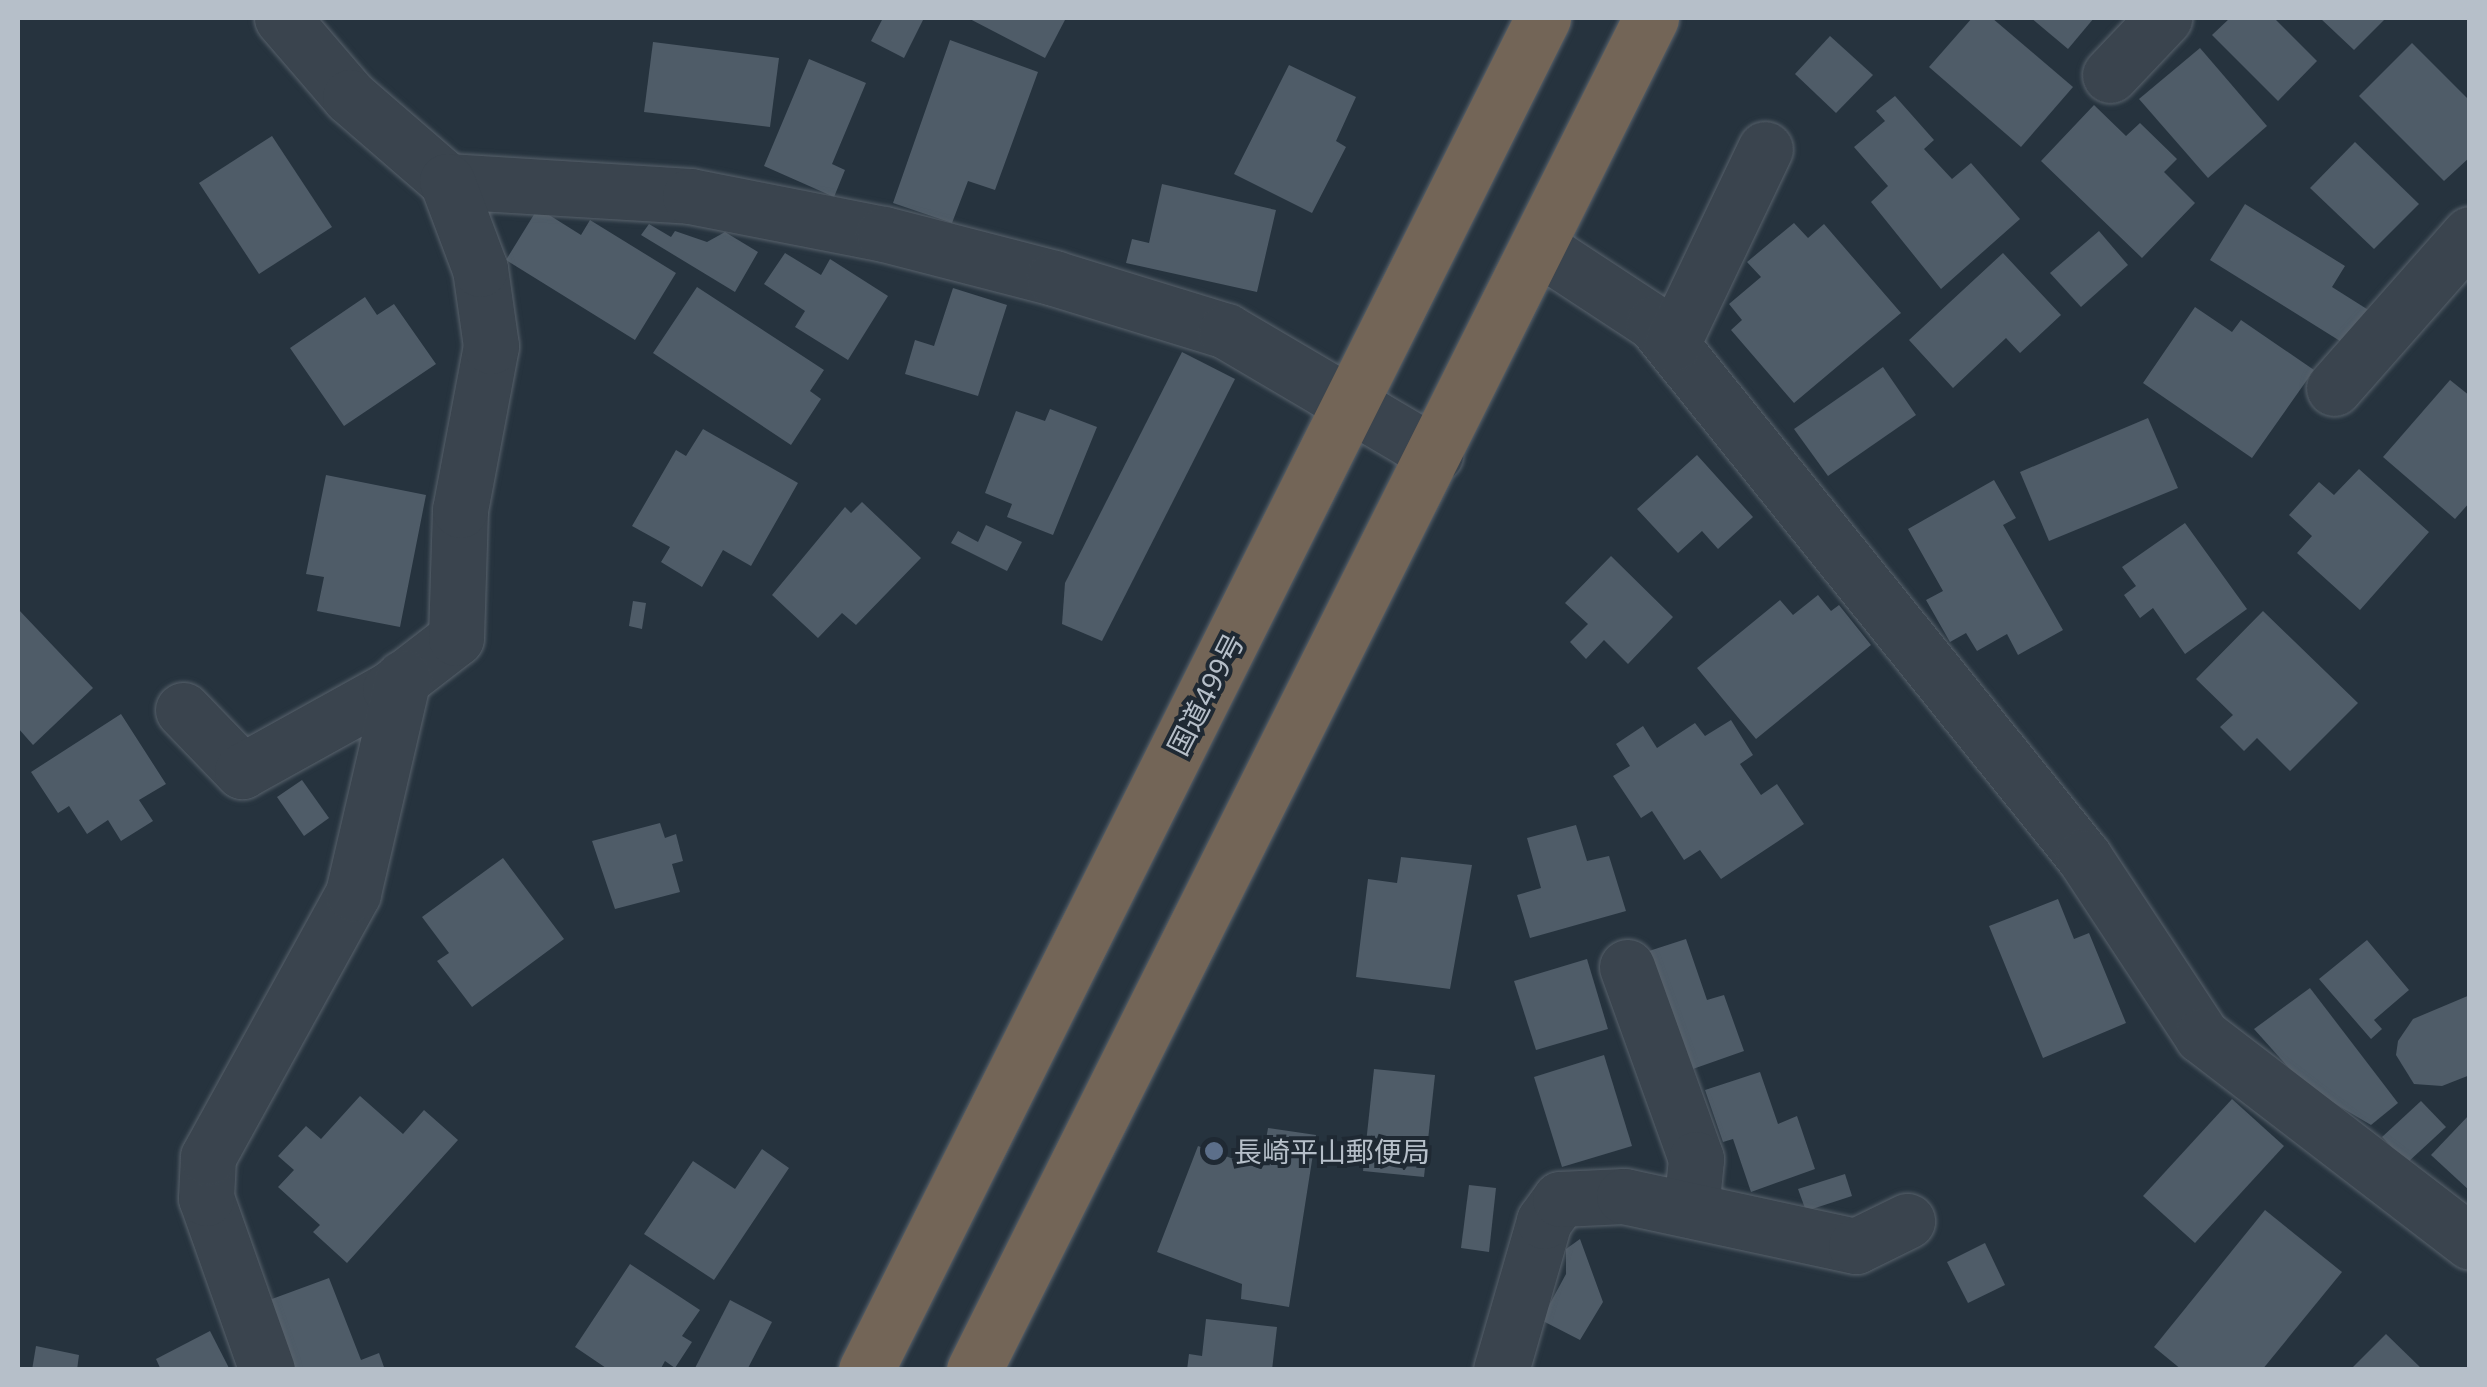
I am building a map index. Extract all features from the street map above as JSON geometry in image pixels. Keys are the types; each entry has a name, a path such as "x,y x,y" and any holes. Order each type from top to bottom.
{"highway":[{"name":"国道499号","path":"866,1370 1542,18"},
{"path":"974,1370 1540,248 1651,18"}],"street":[{"path":"183,710 242,771 403,678 456,638 460,510 491,346 480,268 447,181 350,97 282,18"},
{"path":"2110,75 2164,18"},
{"path":"1672,344 1765,149"},
{"path":"447,181 690,196 884,234 1226,331 1351,401 1435,454"},
{"path":"2334,388 2470,234"},
{"path":"1540,248 1654,323 1672,344 2084,857 2202,1036 2470,1242"},
{"path":"268,1370 206,1198 208,1158 354,893 403,678"},
{"path":"1627,967 1696,1160 1691,1210"},
{"path":"1501,1370 1544,1221 1560,1199 1624,1196 1856,1246 1908,1221"}],"building":[{"path":"883,18 924,18 904,58 871,41"},
{"path":"968,18 1066,18 1045,58"},
{"path":"1972,18 1992,18 2073,87 2021,147 1929,67"},
{"path":"2031,18 2094,18 2068,49"},
{"path":"2230,18 2274,18 2317,61 2278,101 2212,35"},
{"path":"2320,18 2386,18 2354,50"},
{"path":"1830,36 1873,75 1836,113 1795,74"},
{"path":"950,40 1038,72 995,190 968,181 952,223 893,203"},
{"path":"653,42 779,58 770,127 644,112"},
{"path":"2412,43 2470,101 2470,157 2444,181 2359,96"},
{"path":"2200,48 2267,126 2208,178 2139,99"},
{"path":"809,59 866,83 832,164 845,170 834,197 764,166"},
{"path":"1289,65 1356,97 1336,141 1346,147 1312,213 1234,174"},
{"path":"1895,96 1934,140 1924,149 1952,179 1971,163 2020,219 1941,289 1871,202 1888,186 1854,147 1885,121 1876,111"},
{"path":"2094,105 2126,136 2140,123 2177,159 2164,172 2195,203 2142,258 2041,161"},
{"path":"272,136 332,227 259,274 199,183"},
{"path":"2355,142 2419,204 2374,249 2310,188"},
{"path":"1162,184 1276,210 1257,292 1126,263 1132,239 1149,243"},
{"path":"2245,204 2345,266 2332,287 2370,311 2348,346 2210,260"},
{"path":"538,208 581,235 590,220 676,273 635,340 506,260"},
{"path":"1794,223 1808,238 1824,224 1901,313 1794,403 1731,330 1742,320 1729,304 1761,277 1747,262"},
{"path":"649,224 671,237 675,231 707,242 725,232 758,252 735,292 641,235"},
{"path":"2099,231 2128,265 2081,307 2050,273"},
{"path":"785,253 821,275 830,259 888,296 848,360 795,327 805,311 764,284"},
{"path":"2003,253 2061,315 2020,353 2006,338 1953,388 1909,340"},
{"path":"697,287 824,370 810,391 821,399 791,445 653,353"},
{"path":"953,288 1007,305 978,396 905,374 915,340 934,346"},
{"path":"365,297 377,315 394,304 436,364 344,426 290,348"},
{"path":"2195,307 2232,332 2241,320 2314,370 2252,458 2143,383"},
{"path":"1182,352 1235,379 1102,641 1062,624 1065,583"},
{"path":"1883,367 1916,415 1828,476 1794,429"},
{"path":"2450,380 2470,396 2470,502 2455,519 2383,457"},
{"path":"1050,409 1097,427 1053,535 1007,517 1012,504 985,493 1016,411 1045,421"},
{"path":"2148,418 2178,488 2049,541 2020,472"},
{"path":"703,429 798,483 751,566 723,550 702,587 661,562 670,547 632,526 676,450 686,456"},
{"path":"1697,455 1753,517 1718,549 1702,531 1678,553 1637,509"},
{"path":"2359,469 2429,532 2360,610 2297,553 2312,536 2289,515 2319,482 2334,495"},
{"path":"326,475 426,495 400,627 317,611 324,577 306,574"},
{"path":"1994,480 2016,518 2003,525 2063,630 2018,655 2007,634 1977,651 1966,633 1950,642 1926,600 1943,591 1908,529"},
{"path":"862,502 921,558 856,625 842,613 818,638 772,595 845,507 851,513"},
{"path":"2185,523 2247,609 2185,654 2153,608 2140,618 2124,595 2136,586 2122,567"},
{"path":"986,525 1022,542 1007,571 951,543 958,531 978,542"},
{"path":"1611,556 1673,617 1628,664 1604,640 1586,659 1570,642 1588,624 1565,603"},
{"path":"1818,595 1831,611 1839,605 1871,645 1756,739 1697,668 1780,600 1793,615"},
{"path":"633,601 646,603 642,629 629,626"},
{"path":"18,609 93,688 33,745 18,728"},
{"path":"2263,611 2358,703 2290,771 2257,738 2244,751 2220,727 2233,715 2196,679"},
{"path":"121,714 166,784 139,800 153,821 121,841 108,820 87,834 69,806 58,813 31,772"},
{"path":"1731,720 1753,755 1740,764 1761,795 1777,784 1804,824 1721,879 1700,850 1684,860 1652,811 1641,818 1613,776 1630,766 1616,744 1643,726 1657,748 1695,723 1705,736"},
{"path":"302,780 329,818 304,836 277,797"},
{"path":"660,823 665,838 676,834 683,861 672,864 680,892 615,909 592,841"},
{"path":"1576,825 1587,861 1609,856 1626,911 1530,938 1517,895 1541,888 1527,838"},
{"path":"1401,857 1472,865 1450,989 1356,977 1368,879 1397,883"},
{"path":"503,858 564,939 472,1007 437,961 449,953 422,917"},
{"path":"2058,899 2074,939 2089,933 2126,1023 2043,1058 1989,926"},
{"path":"1686,939 1707,1000 1724,995 1744,1051 1690,1070 1649,951"},
{"path":"2367,940 2409,990 2374,1020 2382,1029 2371,1039 2319,979"},
{"path":"1587,959 1608,1029 1536,1050 1514,981"},
{"path":"2310,988 2398,1103 2371,1125 2305,1086 2254,1029"},
{"path":"2470,995 2470,1075 2442,1086 2414,1084 2396,1055 2398,1041 2413,1019"},
{"path":"1604,1055 1632,1146 1562,1167 1534,1077"},
{"path":"1374,1069 1435,1075 1424,1177 1363,1171"},
{"path":"1760,1072 1778,1124 1797,1116 1815,1169 1751,1192 1733,1139 1723,1142 1705,1090"},
{"path":"360,1096 403,1134 424,1110 458,1140 347,1263 313,1232 320,1225 278,1187 294,1170 278,1156 306,1126 321,1139"},
{"path":"2232,1099 2284,1146 2195,1243 2143,1196"},
{"path":"2421,1101 2446,1127 2407,1163 2382,1137"},
{"path":"2470,1114 2470,1191 2431,1155"},
{"path":"1268,1128 1316,1135 1289,1307 1241,1299 1242,1284 1157,1252 1198,1146 1261,1169"},
{"path":"762,1149 789,1168 714,1280 644,1234 693,1161 735,1189"},
{"path":"1845,1174 1852,1196 1806,1211 1798,1189"},
{"path":"1469,1185 1496,1188 1489,1252 1461,1248"},
{"path":"2265,1210 2342,1272 2262,1370 2182,1370 2154,1347"},
{"path":"1580,1239 1603,1302 1580,1340 1541,1320 1566,1274 1566,1249"},
{"path":"1985,1243 2005,1285 1968,1303 1947,1262"},
{"path":"630,1264 700,1310 682,1336 692,1342 675,1368 665,1361 660,1370 609,1370 575,1347"},
{"path":"329,1278 361,1360 379,1353 385,1370 287,1370 261,1303"},
{"path":"730,1300 772,1322 747,1370 694,1370"},
{"path":"1206,1319 1277,1327 1272,1370 1187,1370 1189,1354 1202,1356"},
{"path":"210,1331 230,1370 161,1370 156,1359"},
{"path":"2386,1334 2423,1370 2350,1370"},
{"path":"36,1346 79,1355 77,1370 32,1370"}],"place":[{"name":"長崎平山郵便局","path":"1214,1151"}]}
